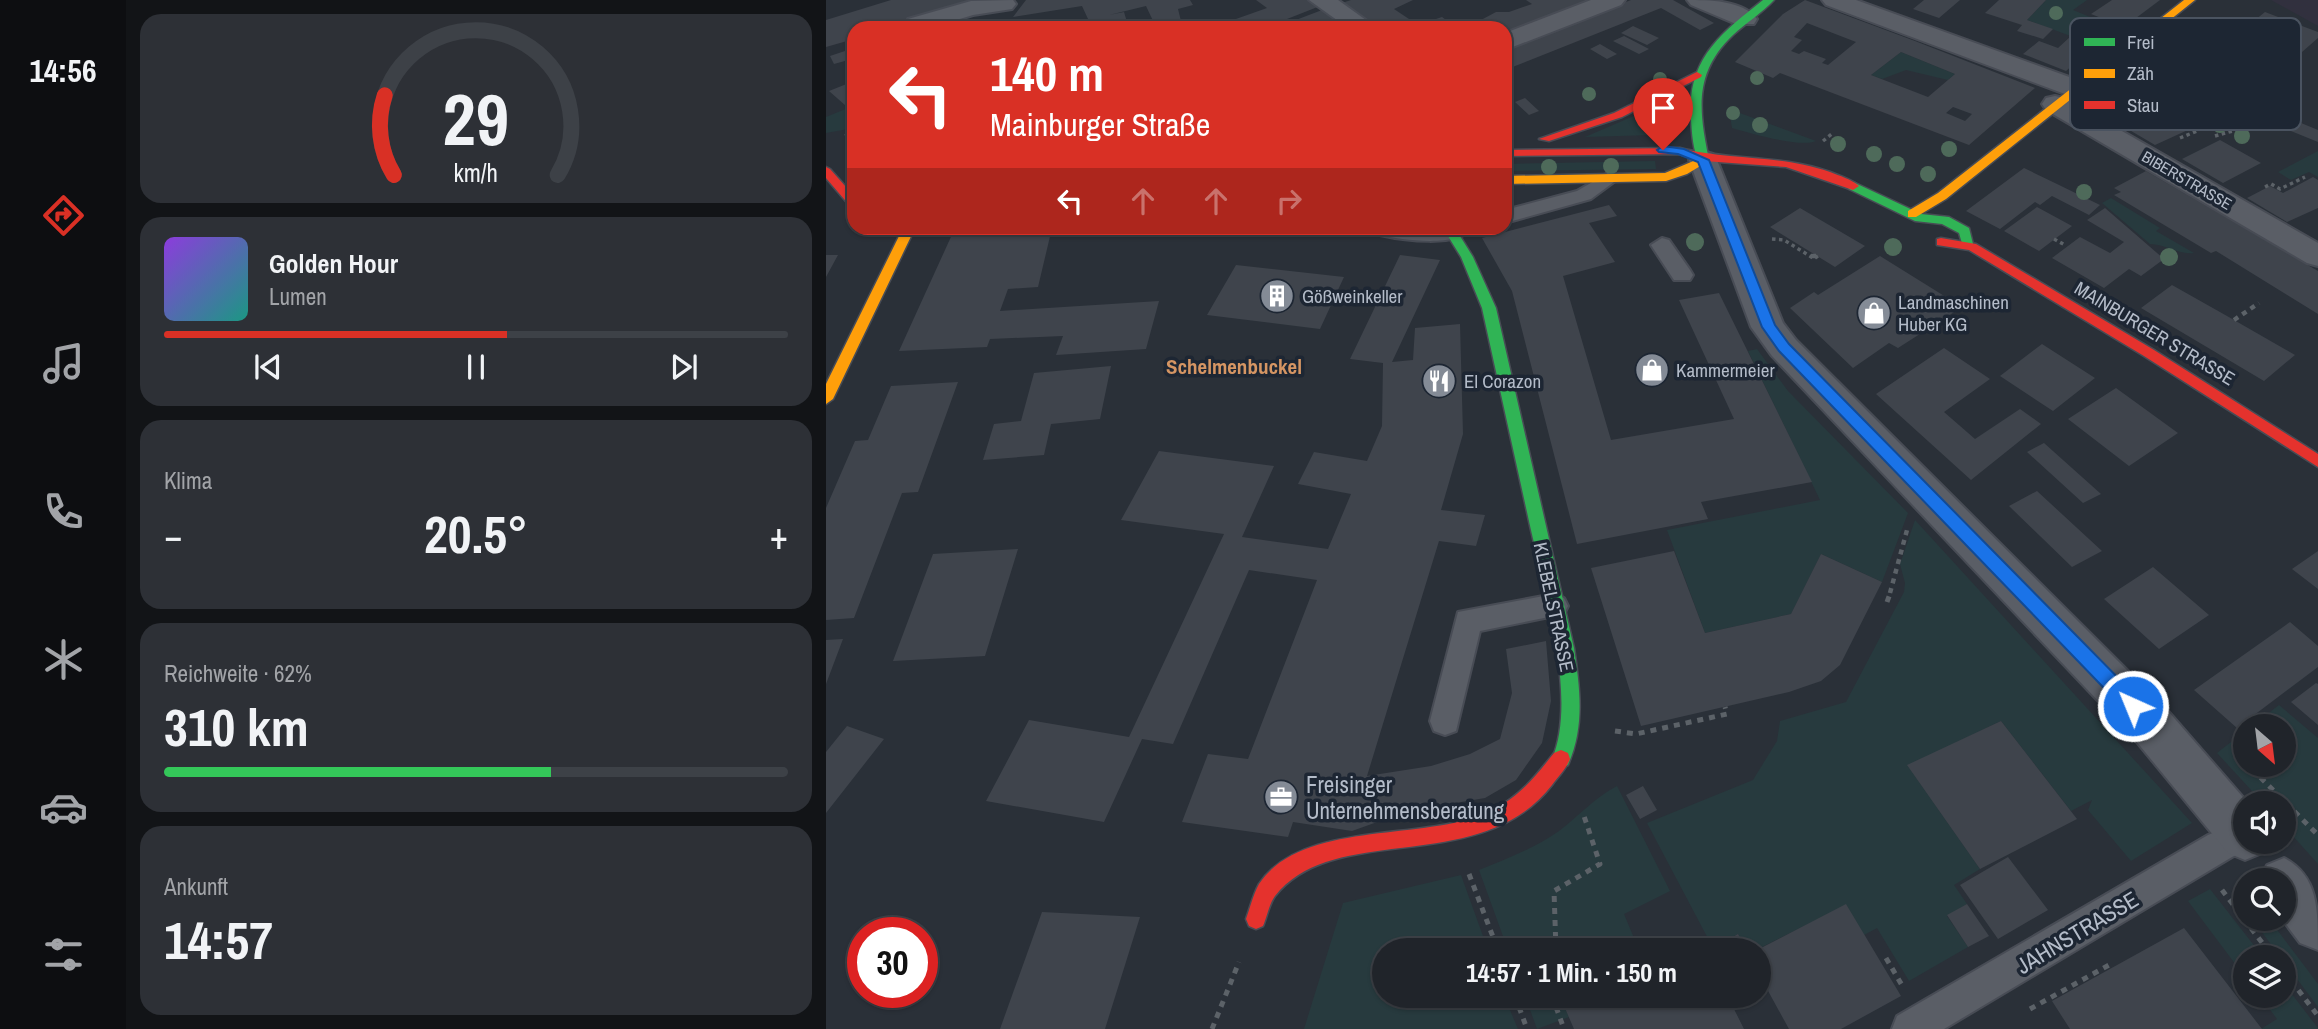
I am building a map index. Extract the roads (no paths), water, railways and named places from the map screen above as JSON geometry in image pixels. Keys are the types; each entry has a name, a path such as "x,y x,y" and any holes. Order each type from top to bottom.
{"main road":[{"path":"1703,160 1691,104 1697,75 1708,57 1745,19 1769,0"},
{"path":"2167,18 2190,0"},
{"path":"1512,145 1581,129 1648,102 1697,75"},
{"path":"1916,216 2070,92"},
{"name":"MAINBURGER STRASSE","path":"1512,153 1680,151 1703,160 1774,162 1825,173 1916,216 1927,235 1948,246 1967,244 2160,360 2318,461"},
{"name":"MAINBURGER STRASSE","path":"1512,180 1666,177 1683,172 1703,160"},
{"path":"826,162 845,164"},
{"path":"826,171 847,196"},
{"path":"827,394 906,235"},
{"name":"KLEBELSTRASSE","path":"1256,919 1270,887 1314,855 1448,834 1494,820 1529,802 1556,775 1568,750 1572,716 1566,647 1554,606 1489,308 1460,235"},
{"path":"885,245 890,267"}],"street":[{"path":"1321,0 1353,21"},
{"path":"1512,39 1613,0"},
{"path":"1699,0 1745,19"},
{"name":"BIBERSTRASSE","path":"1835,0 2070,99"},
{"path":"927,21 971,8 1006,2"},
{"path":"999,21 1006,2"},
{"name":"BIBERSTRASSE","path":"2119,130 2318,256"},
{"path":"1703,160 1768,327 1784,348 2152,726 2233,823"},
{"path":"2260,854 2272,868"},
{"path":"2296,897 2318,925"}],"lane":[{"path":"1512,216 1584,195 1608,179"},
{"path":"1662,245 1682,275"},
{"path":"1444,720 1468,621 1554,606"},
{"name":"JAHNSTRASSE","path":"1910,1029 2197,859 2233,844"}],"place":[{"name":"Gößweinkeller","path":"1277,296"},
{"name":"Landmaschinen Huber KG","path":"1874,313"},
{"name":"Kammermeier","path":"1652,370"},
{"name":"El Corazon","path":"1439,381"},
{"name":"Freisinger Unternehmensberatung","path":"1281,797"}],"district":[{"name":"Schelmenbuckel","path":"1234,366"}]}
